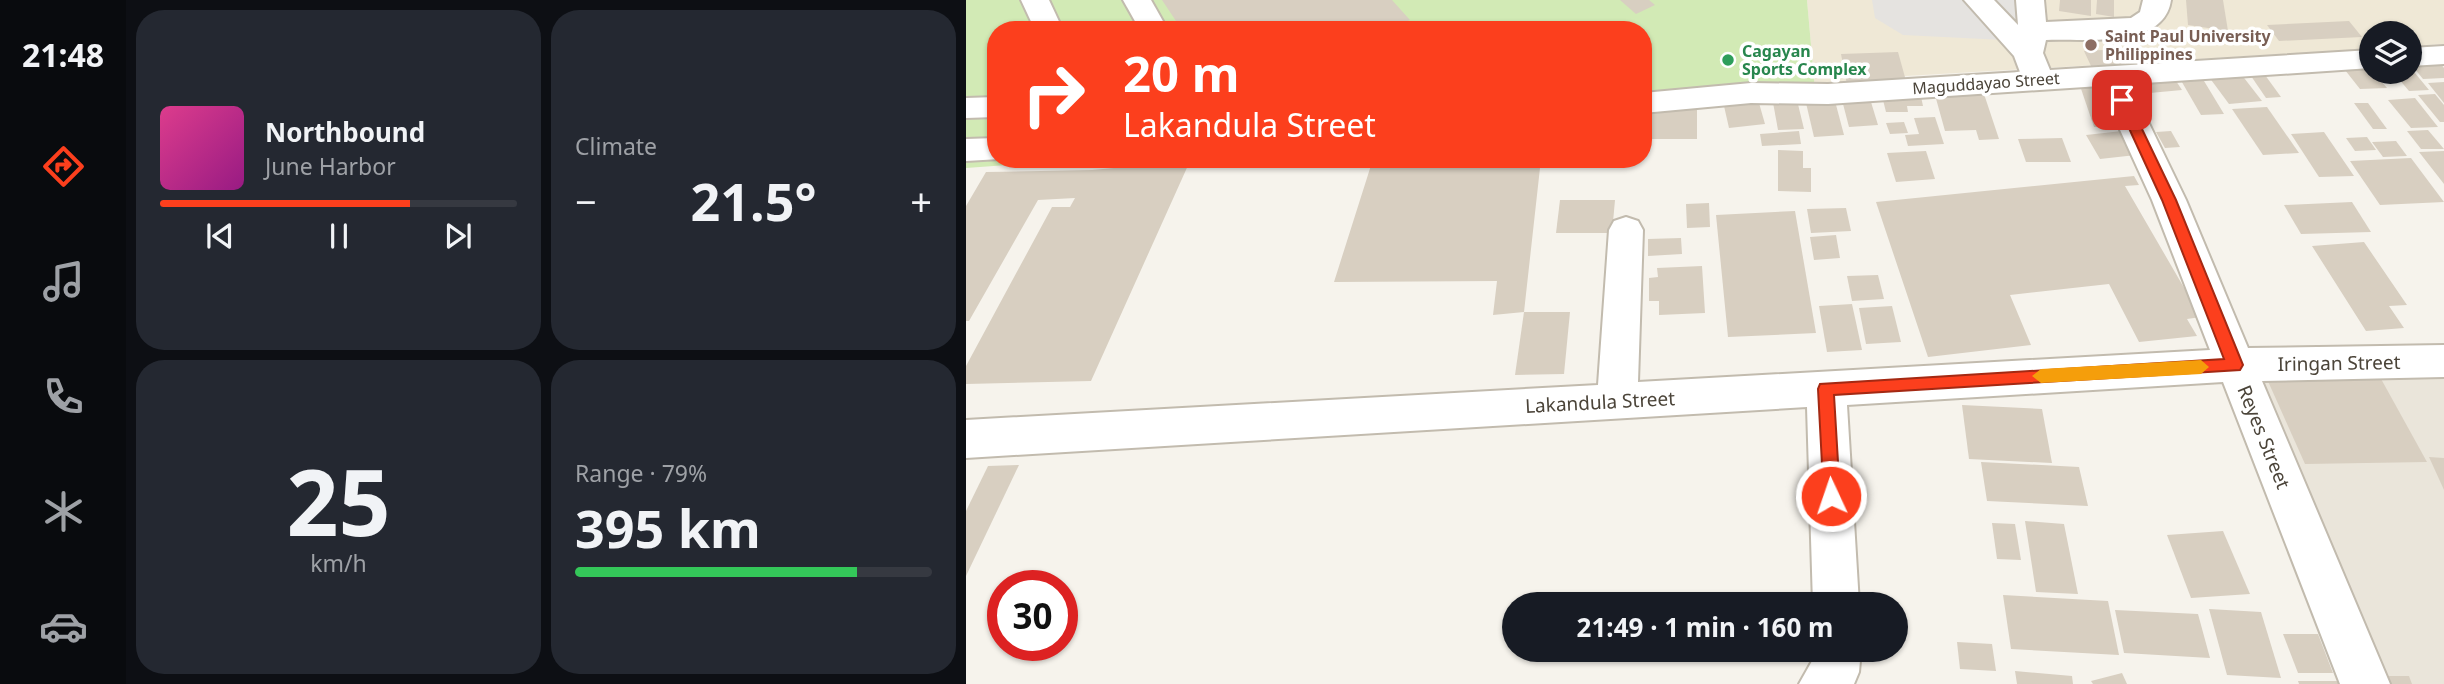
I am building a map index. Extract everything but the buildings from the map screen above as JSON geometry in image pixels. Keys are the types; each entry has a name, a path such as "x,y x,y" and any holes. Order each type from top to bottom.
{"street":[{"path":"1035,0 1045,21"},
{"path":"1137,0 1149,21"},
{"path":"1978,0 2033,55"},
{"path":"2030,0 2033,55"},
{"path":"2033,55 2136,27 2148,21 2156,12 2157,0"},
{"name":"Maguddayao Street","path":"1652,102 1751,93 1828,94 2033,55 2110,74 2359,60"},
{"path":"2422,56 2444,55"},
{"name":"Reyes Street","path":"2110,74 2169,200 2365,684"},
{"path":"966,150 987,149"},
{"path":"1617,401 1626,230"},
{"name":"Iringan Street","path":"2234,365 2444,361"},
{"name":"Lakandula Street","path":"966,439 2234,365"},
{"path":"1826,389 1835,592"},
{"path":"1824,684 1835,671 1836,662"}],"shaded area":[{"name":"Saint Paul University Philippines","path":"1807,0 2444,0 2444,44 2422,45 2422,21 2359,21 2359,50 1905,76 1815,90"},
{"path":"1872,0 2020,0 2024,41 1903,35 1875,18"},
{"path":"2234,365 2444,373 2444,684 2375,684"}],"green space":[{"name":"Cagayan Sports Complex","path":"966,0 1807,0 1815,90 1652,110 1652,21 987,21 987,166 966,168"}],"slow traffic":[{"path":"2041,376 2201,367"}],"place":[{"name":"Saint Paul University Philippines","path":"2091,45"},
{"name":"Cagayan Sports Complex","path":"1728,60"}],"route":[{"path":"1831,496 1826,389 2234,365 2169,200 2122,100"}]}
